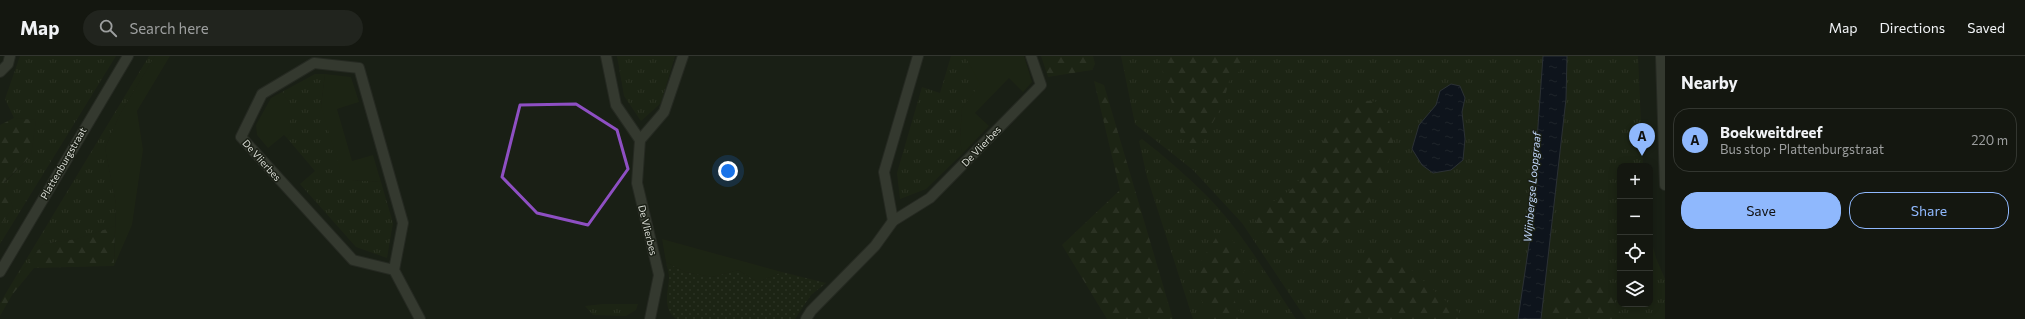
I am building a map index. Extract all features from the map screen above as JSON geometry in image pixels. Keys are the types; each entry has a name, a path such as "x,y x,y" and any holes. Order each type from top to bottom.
{"street":[{"path":"0,72 8,64 10,56"},
{"name":"Plattenburgstraat","path":"0,272 95,109 128,56"},
{"path":"606,56 616,105 640,140 664,112 683,56"},
{"path":"893,220 884,172 918,56"},
{"name":"De Vlierbes","path":"806,319 811,311 875,246 893,220 930,198 1041,85 1031,56"},
{"path":"1661,56 1665,185"},
{"name":"De Vlierbes","path":"314,63 359,68 403,223 394,270 353,260 241,137 262,94 314,63"},
{"name":"De Vlierbes","path":"640,140 637,183 659,275 650,319"},
{"path":"394,270 420,319"}],"highlighted area":[{"path":"576,104 617,130 628,169 588,225 537,213 502,177 520,105"}],"green space":[{"path":"20,56 116,56 0,244 0,226 13,207 4,183 31,156 36,120 14,118 5,99"},
{"path":"149,56 155,56 120,114 105,148 116,204 115,226 77,239 43,244 9,288"},
{"path":"155,56 170,56 137,111 143,150 132,225 114,266 116,204 105,148 120,114"},
{"path":"617,56 675,56 661,103 641,121 624,96"},
{"path":"951,56 965,56 981,84 962,108 960,139 962,154 926,189 900,199 897,173 922,87 940,93"},
{"path":"965,56 1024,56 1032,82 1023,92 1009,78 975,113 989,126 962,154 960,139 962,108 980,84"},
{"path":"1041,56 1093,56 1095,64 1092,70 1048,77"},
{"path":"1121,56 1543,56 1530,238 1518,319 1466,319 1362,264 1337,319 1306,319 1242,223 1193,170 1135,124"},
{"path":"1158,56 1261,56 1250,61 1229,81 1223,104 1200,146 1189,146 1181,134"},
{"path":"1567,56 1638,56 1643,163 1617,163 1617,306 1604,282 1552,304 1546,319 1541,319 1566,99"},
{"path":"315,74 325,74 321,106 352,180 381,182 393,223 387,258 356,247 300,184 315,171 287,138 290,134 290,104 282,92"},
{"path":"325,74 351,77 359,102 337,109 352,161 373,155 381,182 352,180 340,169 321,106"},
{"path":"1094,81 1104,85 1173,319 1107,319 1062,245 1120,190"},
{"path":"282,92 290,104 290,134 287,138 284,135 268,148 257,135 256,125 271,98"},
{"path":"1361,100 1378,102 1388,114 1394,147 1379,188 1352,227 1318,245 1289,251 1266,238 1256,223 1259,211 1292,189 1313,163 1330,127 1346,106"},
{"path":"14,118 36,120 31,156 4,182 13,207 0,226 0,125"},
{"path":"1142,139 1183,173 1219,209 1243,239 1296,319 1193,319 1147,177 1139,141"},
{"path":"115,226 114,266 34,268 12,295 0,316 0,303 9,288 43,244 77,239"},
{"path":"1226,233 1241,250 1245,269 1234,299 1238,310 1249,319 1214,319 1199,297 1198,266 1216,238"},
{"path":"662,239 782,272 758,282 738,270 712,277 685,272 666,262"},
{"path":"1653,246 1665,279 1665,319 1624,319 1618,307 1653,307"},
{"path":"1373,253 1398,258 1466,319 1337,319 1362,264"},
{"path":"666,262 685,272 712,277 738,270 758,282 782,272 826,283 811,295 795,319 677,319 669,311 668,306 667,295 669,278"},
{"path":"1572,277 1604,282 1624,319 1546,319 1552,304"},
{"path":"603,304 638,304 636,310 626,316 593,315 585,306"}],"water":[{"path":"1543,56 1567,56 1566,99 1541,319 1518,319 1530,238"},
{"path":"1451,84 1460,86 1465,98 1462,112 1465,139 1463,160 1451,170 1433,173 1422,165 1412,149 1419,125 1436,105 1440,91"}],"place":[{"name":"Boekweitdreef","path":"1642,156"}],"water label":[{"name":"Wijnbergse Loopgraaf","path":"1532,187"}]}
